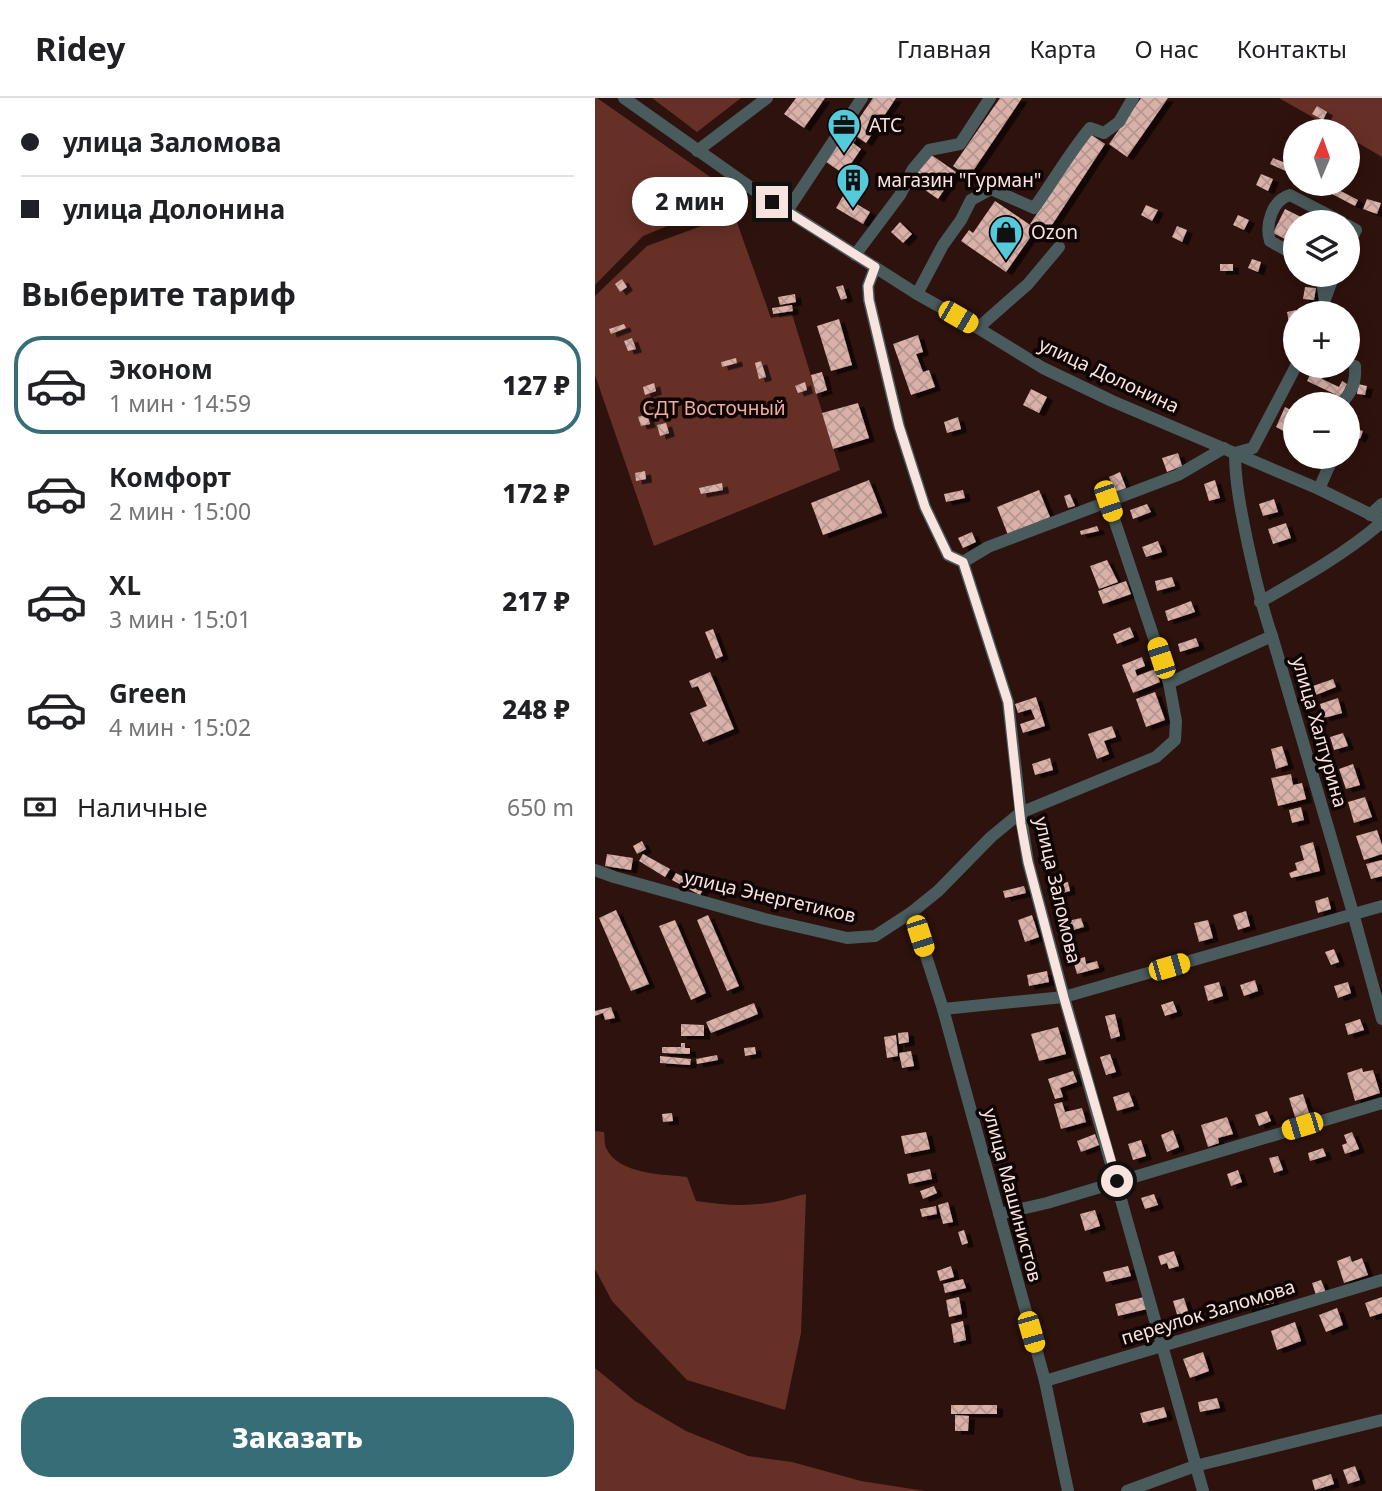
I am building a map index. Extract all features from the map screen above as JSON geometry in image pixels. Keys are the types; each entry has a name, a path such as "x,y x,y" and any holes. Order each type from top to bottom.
{"street":[{"name":"улица Долонина","path":"624,98 855,255 1043,368 1112,401 1318,489 1378,519"},
{"path":"697,150 767,98"},
{"path":"787,211 862,98"},
{"path":"855,255 900,195 913,169 929,150 960,144 991,98"},
{"path":"917,294 971,200 991,189 1034,208 1090,128 1104,132 1112,127 1119,122 1133,98"},
{"path":"1283,248 1270,241 1267,232 1276,203 1290,195 1319,210"},
{"path":"978,328 1028,284 1059,247"},
{"name":"улица Заломова","path":"875,267 868,286 869,300 899,426 925,507 940,540 948,555 963,562 1008,702 1028,862 1203,1491"},
{"path":"1323,287 1325,300"},
{"path":"1325,300 1330,287"},
{"path":"963,562 988,547 1178,475 1230,450 1253,448 1290,378"},
{"name":"улица Халтурина","path":"1230,450 1260,602 1382,1019"},
{"path":"1318,489 1327,469"},
{"path":"1108,501 1169,683 1272,636"},
{"path":"1260,602 1363,539 1378,519 1382,504"},
{"name":"улица Энергетиков","path":"595,870 765,919 847,938 875,936 912,912 937,891 991,837 1020,813 1156,757 1175,740 1176,721 1169,683"},
{"path":"943,1009 1064,998 1382,906"},
{"name":"улица Машинистов","path":"912,912 943,1009 1045,1381 1067,1491"},
{"path":"999,1214 1047,1203 1382,1103"},
{"name":"переулок Заломова","path":"1045,1381 1382,1280"},
{"path":"1127,1491 1195,1466 1382,1420"}],"green space":[{"path":"595,98 739,197 643,236 595,285"},
{"path":"652,98 741,98 697,132"},
{"path":"1279,98 1382,98 1382,157 1360,144 1360,119 1316,119"},
{"name":"СДТ Восточный","path":"734,214 771,318 792,314 840,470 654,546 595,375 595,296 647,246"},
{"path":"595,1131 604,1132 606,1148 612,1157 631,1168 654,1174 687,1177 696,1201 755,1205 806,1194 801,1333 785,1410 687,1380 612,1301 595,1269"},
{"path":"595,1368 635,1401 686,1431 748,1456 792,1462 861,1481 925,1491 595,1491"}],"building":[{"path":"796,98 825,98 804,128 784,114"},
{"path":"873,98 896,98 866,143 850,132"},
{"path":"1000,98 1022,98 969,177 953,166"},
{"path":"1141,98 1168,98 1127,157 1109,144"},
{"path":"1317,106 1327,112 1324,119 1312,114"},
{"name":"АТС","path":"846,132 856,139 853,143 861,149 844,174 826,162"},
{"path":"1090,134 1105,144 1046,234 1030,224"},
{"path":"930,154 956,172 938,199 912,181"},
{"path":"1273,158 1283,162 1283,170 1270,164"},
{"path":"1261,174 1273,179 1268,191 1256,185"},
{"name":"магазин \"Гурман\"","path":"843,196 870,212 863,224 836,208"},
{"path":"1336,196 1350,196 1358,200 1355,206"},
{"path":"643,197 650,204 643,210 637,203"},
{"path":"1367,199 1381,203 1377,214 1363,209"},
{"path":"995,201 1036,229 1006,272 961,241 969,230 973,233"},
{"path":"1146,205 1158,210 1152,221 1141,215"},
{"path":"1283,213 1283,238 1273,233"},
{"path":"1238,215 1249,220 1244,230 1233,225"},
{"path":"900,222 912,234 903,243 891,232"},
{"path":"1177,226 1187,230 1182,242 1172,237"},
{"path":"1252,259 1261,262 1258,272 1248,268"},
{"path":"1220,264 1233,264 1233,271 1220,271"},
{"path":"622,279 627,287 620,292 615,284"},
{"path":"843,285 847,298 841,300 836,287"},
{"path":"1305,287 1316,288 1314,300 1303,299"},
{"path":"795,294 796,302 780,305 778,297"},
{"path":"792,305 793,311 773,314 772,308"},
{"path":"839,319 852,365 831,371 817,326"},
{"path":"624,324 626,328 611,334 609,329"},
{"path":"918,335 923,352 916,354 923,372 929,370 935,387 911,395 893,344"},
{"path":"632,338 636,349 628,351 624,341"},
{"path":"736,358 737,363 722,367 721,362"},
{"path":"761,361 766,377 759,379 755,363"},
{"path":"822,372 827,390 816,394 811,375"},
{"path":"1308,378 1322,378 1339,387 1342,381 1347,384 1343,392 1330,392 1307,381"},
{"path":"805,382 807,390 798,393 795,386"},
{"path":"654,383 656,391 645,395 643,387"},
{"path":"1358,384 1367,386 1365,395 1357,392"},
{"path":"1031,389 1047,397 1039,413 1023,405"},
{"path":"858,403 869,438 833,449 822,413"},
{"path":"1283,411 1283,431 1276,427"},
{"path":"647,414 650,424 641,426 638,417"},
{"path":"958,417 961,429 947,433 944,422"},
{"path":"666,423 669,433 660,436 657,425"},
{"path":"1178,453 1182,466 1167,472 1162,458"},
{"path":"645,471 646,479 636,481 635,473"},
{"path":"1120,472 1126,488 1115,492 1109,477"},
{"path":"869,480 882,513 823,535 811,503"},
{"path":"1215,480 1220,498 1209,501 1204,484"},
{"path":"722,483 723,490 701,494 699,488"},
{"path":"963,490 965,498 946,502 944,494"},
{"path":"1039,490 1050,517 1008,535 997,507"},
{"path":"1070,494 1075,506 1068,508 1064,496"},
{"path":"1274,499 1278,512 1263,516 1259,504"},
{"path":"1147,504 1151,512 1133,519 1130,510"},
{"path":"1286,523 1291,538 1273,544 1268,529"},
{"path":"1097,526 1099,531 1081,535 1080,531"},
{"path":"972,532 976,542 963,548 958,538"},
{"path":"1158,541 1162,552 1146,557 1142,547"},
{"path":"1107,560 1118,582 1099,589 1090,566"},
{"path":"1172,577 1175,586 1157,591 1155,581"},
{"path":"1126,581 1131,594 1103,604 1098,591"},
{"path":"1191,601 1195,612 1168,621 1165,611"},
{"path":"1130,627 1134,637 1117,644 1113,634"},
{"path":"713,629 723,656 716,659 705,632"},
{"path":"1196,638 1199,646 1180,652 1178,644"},
{"path":"1142,657 1145,666 1135,670 1137,676 1155,669 1160,682 1133,693 1122,665"},
{"path":"710,672 734,729 703,742 690,713 707,706 698,686 692,688 689,681"},
{"path":"1333,679 1336,687 1316,695 1313,686"},
{"path":"1155,692 1165,720 1146,727 1136,699"},
{"path":"1036,697 1045,726 1023,733 1020,724 1035,719 1031,709 1018,713 1015,704"},
{"path":"1338,698 1342,713 1324,718 1320,704"},
{"path":"1112,726 1116,737 1104,741 1109,754 1097,759 1088,734"},
{"path":"1343,733 1348,746 1334,750 1330,737"},
{"path":"1282,746 1288,765 1276,769 1271,749"},
{"path":"1050,758 1053,770 1035,775 1032,764"},
{"path":"1353,764 1360,785 1346,789 1339,769"},
{"path":"1291,774 1293,785 1302,783 1306,799 1278,806 1271,778"},
{"path":"1365,797 1372,817 1354,823 1348,802"},
{"path":"1301,807 1304,820 1292,823 1289,810"},
{"path":"1377,830 1382,854 1364,860 1356,836"},
{"path":"642,841 646,849 637,854 633,846"},
{"path":"1313,842 1320,871 1291,878 1289,873 1297,870 1295,863 1304,860 1300,846"},
{"path":"607,854 633,858 631,870 605,866"},
{"path":"643,854 670,869 665,877 639,861"},
{"path":"1382,860 1382,876 1371,879 1366,864"},
{"path":"676,873 704,888 700,895 672,880"},
{"path":"1068,882 1070,891 1052,896 1049,886"},
{"path":"1024,886 1026,893 1005,898 1003,891"},
{"path":"1328,897 1331,909 1318,913 1315,901"},
{"path":"616,910 649,984 631,991 599,918"},
{"path":"1246,911 1250,926 1238,930 1233,915"},
{"path":"708,915 739,986 727,991 697,920"},
{"path":"1032,915 1039,937 1025,942 1018,920"},
{"path":"1081,918 1084,927 1066,932 1063,922"},
{"path":"675,920 706,993 691,1000 659,926"},
{"path":"1208,920 1213,938 1199,942 1194,923"},
{"path":"1334,949 1339,962 1331,965 1325,952"},
{"path":"1085,957 1086,964 1097,961 1099,968 1077,974 1073,960"},
{"path":"1047,971 1049,982 1029,986 1027,975"},
{"path":"1255,980 1258,991 1244,996 1240,985"},
{"path":"1219,982 1223,996 1208,1001 1204,986"},
{"path":"1348,982 1351,993 1338,998 1334,986"},
{"path":"1173,1001 1177,1012 1165,1016 1161,1005"},
{"path":"754,1003 758,1014 711,1033 706,1022"},
{"path":"611,1007 615,1018 605,1020 603,1013 595,1016 595,1011"},
{"path":"1115,1014 1120,1036 1111,1039 1105,1016"},
{"path":"1360,1019 1364,1030 1348,1035 1345,1024"},
{"path":"681,1024 704,1025 704,1036 681,1036"},
{"path":"1058,1027 1066,1054 1039,1061 1031,1034"},
{"path":"908,1032 909,1042 899,1044 898,1033"},
{"path":"896,1035 898,1056 887,1058 884,1037"},
{"path":"681,1043 685,1043 685,1048 690,1048 690,1054 662,1053 662,1047 681,1047"},
{"path":"755,1047 756,1054 745,1056 744,1048"},
{"path":"911,1051 914,1066 902,1068 899,1053"},
{"path":"1110,1054 1116,1072 1106,1075 1100,1057"},
{"path":"717,1055 718,1060 697,1064 696,1059"},
{"path":"660,1056 691,1059 690,1065 660,1063"},
{"path":"1362,1068 1363,1072 1373,1070 1380,1093 1355,1101 1347,1073"},
{"path":"1073,1071 1077,1082 1060,1088 1063,1097 1055,1099 1048,1079"},
{"path":"1129,1092 1134,1106 1117,1111 1113,1097"},
{"path":"1303,1094 1309,1113 1295,1117 1289,1098"},
{"path":"1062,1102 1065,1112 1082,1108 1086,1122 1061,1129 1054,1104"},
{"path":"1267,1111 1271,1121 1259,1126 1255,1115"},
{"path":"672,1113 673,1121 663,1122 662,1114"},
{"path":"1227,1117 1233,1134 1218,1138 1219,1143 1208,1147 1201,1125"},
{"path":"1173,1130 1179,1147 1167,1152 1161,1135"},
{"path":"926,1132 930,1149 905,1154 901,1136"},
{"path":"1352,1132 1359,1149 1345,1154 1342,1145 1347,1143 1344,1135"},
{"path":"1095,1134 1099,1145 1081,1152 1077,1141"},
{"path":"1141,1140 1146,1156 1133,1160 1128,1144"},
{"path":"1323,1148 1326,1156 1310,1161 1308,1153"},
{"path":"1278,1156 1283,1170 1274,1173 1269,1158"},
{"path":"930,1169 932,1179 909,1184 907,1174"},
{"path":"1238,1170 1242,1182 1231,1186 1227,1174"},
{"path":"934,1186 937,1193 923,1199 920,1191"},
{"path":"1154,1194 1158,1205 1145,1209 1141,1198"},
{"path":"948,1202 953,1222 943,1224 938,1205"},
{"path":"936,1206 937,1214 922,1217 920,1209"},
{"path":"1095,1210 1100,1226 1085,1231 1080,1214"},
{"path":"964,1230 968,1243 962,1245 958,1232"},
{"path":"1174,1251 1179,1266 1169,1269 1167,1263 1161,1265 1158,1256"},
{"path":"1350,1256 1352,1262 1362,1258 1368,1275 1344,1283 1337,1261"},
{"path":"951,1266 954,1277 940,1281 937,1271"},
{"path":"1128,1266 1131,1276 1106,1282 1103,1272"},
{"path":"963,1279 966,1288 945,1293 943,1284"},
{"path":"1321,1280 1327,1295 1317,1298 1312,1283"},
{"path":"1272,1294 1274,1303 1246,1310 1243,1300"},
{"path":"959,1297 962,1314 949,1317 946,1300"},
{"path":"1144,1297 1147,1309 1118,1316 1115,1304"},
{"path":"1382,1297 1382,1313 1370,1317 1365,1303"},
{"path":"1184,1298 1190,1318 1179,1321 1173,1301"},
{"path":"1337,1308 1343,1325 1326,1332 1319,1315"},
{"path":"963,1321 966,1340 954,1343 951,1324"},
{"path":"1295,1322 1301,1341 1277,1350 1271,1331"},
{"path":"1203,1352 1209,1371 1190,1378 1183,1359"},
{"path":"1217,1398 1220,1408 1200,1412 1198,1402"},
{"path":"951,1405 997,1405 997,1414 951,1414"},
{"path":"1164,1407 1167,1417 1143,1423 1140,1413"},
{"path":"955,1415 969,1416 968,1431 955,1431"},
{"path":"1355,1466 1360,1480 1348,1484 1343,1470"},
{"path":"1331,1474 1334,1484 1315,1490 1312,1480"}],"place":[{"name":"АТС","path":"844,155"},
{"name":"магазин \"Гурман\"","path":"853,210"},
{"name":"Ozon","path":"1006,262"}],"route":[{"path":"772,202 875,267 868,286 869,300 899,426 925,507 940,540 948,555 963,562 1008,702 1021,824 1028,862 1117,1181"}]}
